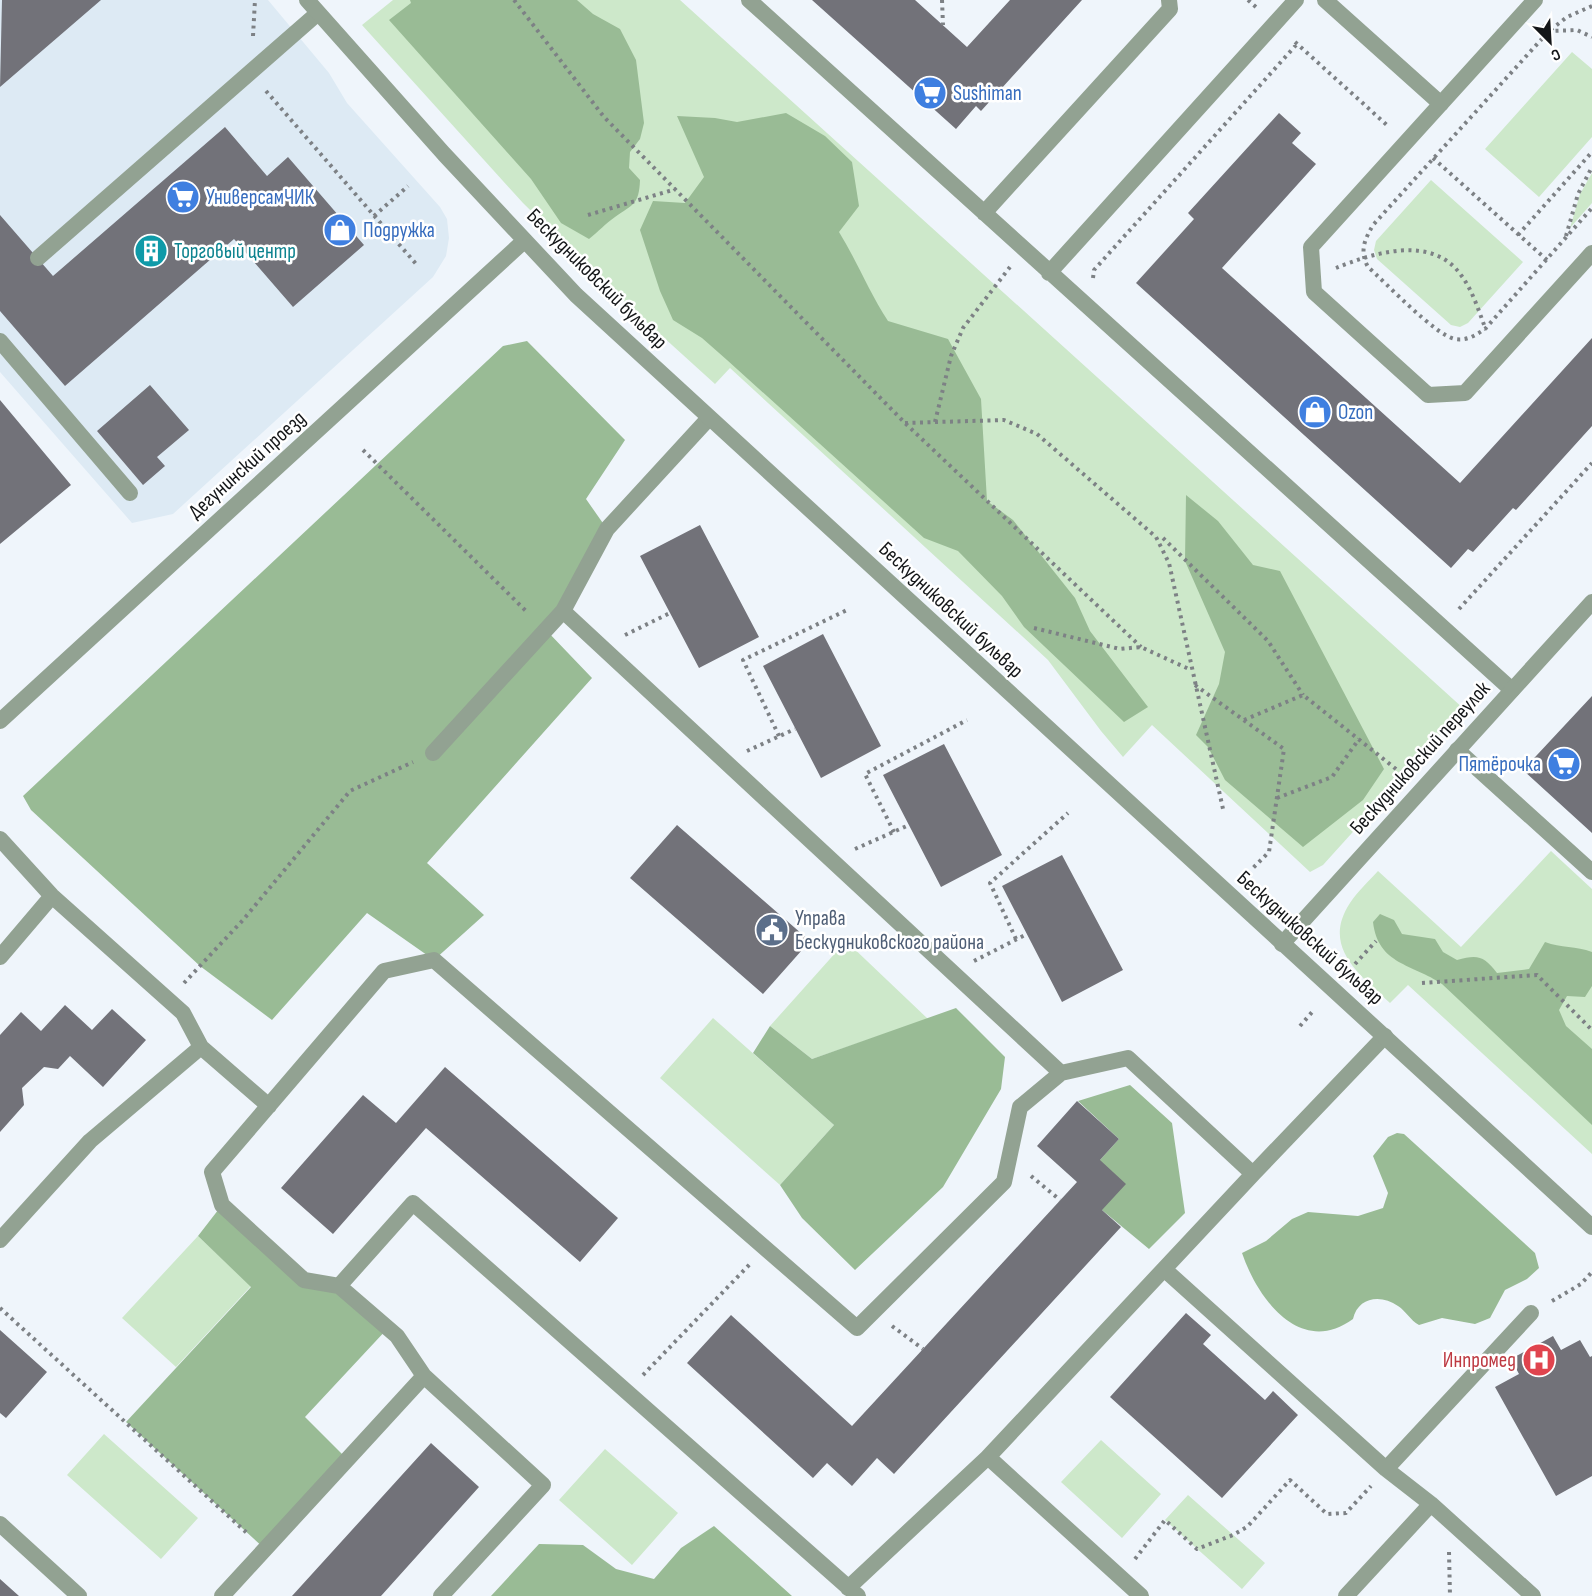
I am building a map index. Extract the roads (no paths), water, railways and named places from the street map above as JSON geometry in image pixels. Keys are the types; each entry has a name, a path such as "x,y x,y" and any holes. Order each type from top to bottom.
{"street":[{"name":"Бескудниковский бульвар","path":"307,0 524,242 576,295 1592,1227"},
{"path":"749,0 1512,690"},
{"path":"984,213 1170,9 1169,0"},
{"path":"1049,273 1296,0"},
{"path":"1325,0 1441,104"},
{"path":"1535,0 1311,247 1314,292 1428,395 1465,393 1592,253"},
{"path":"38,258 318,13"},
{"name":"Дегунинский проезд","path":"3,714 524,242"},
{"path":"0,341 130,493"},
{"path":"433,753 563,611 608,529 709,418"},
{"name":"Бескудниковский переулок","path":"1282,944 1592,602"},
{"path":"563,611 1060,1073"},
{"path":"1457,750 1592,872"},
{"path":"0,839 52,896 183,1013 201,1047 269,1106"},
{"path":"0,957 52,896"},
{"path":"441,1596 543,1485 424,1376 397,1336 339,1286 304,1280 222,1206 212,1172 384,971 434,960 857,1328 1004,1182 1020,1107 1060,1073 1128,1058 1253,1174"},
{"path":"339,1286 413,1203 853,1592 988,1457 1385,1036"},
{"path":"0,1240 90,1141 201,1047"},
{"path":"1164,1269 1386,1469 1431,1504 1533,1596"},
{"path":"1386,1469 1531,1313"},
{"path":"222,1596 424,1376"},
{"path":"988,1457 1141,1596"},
{"path":"1346,1596 1431,1504"},
{"path":"0,1524 78,1596"}],"place":[{"name":"Sushiman","path":"930,93"},
{"name":"УниверсамЧИК","path":"183,197"},
{"name":"Подружка","path":"340,230"},
{"name":"Торговый центр","path":"151,251"},
{"name":"Ozon","path":"1315,412"},
{"name":"Пятёрочка","path":"1564,764"},
{"name":"Управа Бескудниковского района","path":"772,930"},
{"name":"Инпромед","path":"1539,1360"}]}
